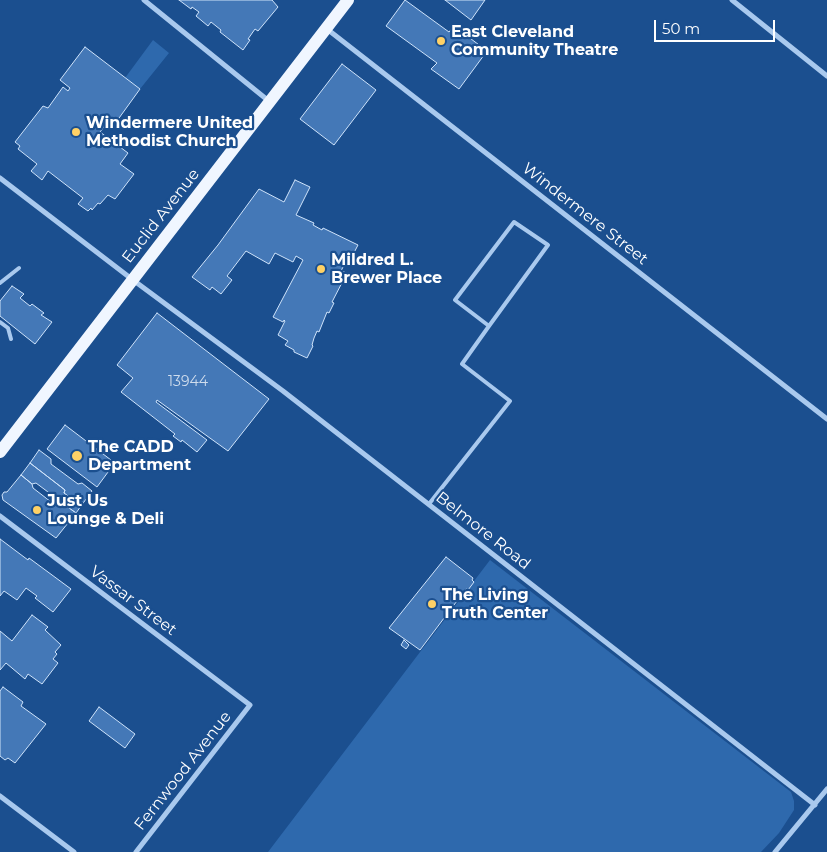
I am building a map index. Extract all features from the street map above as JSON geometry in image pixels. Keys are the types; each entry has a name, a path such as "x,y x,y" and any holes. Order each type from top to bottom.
{"main road":[{"name":"Euclid Avenue","path":"0,452 348,0"}],"street":[{"path":"144,0 270,102"},
{"path":"732,0 827,76"},
{"name":"Windermere Street","path":"327,29 827,419"},
{"name":"Belmore Road","path":"0,178 132,280 283,391 815,805"},
{"name":"Vassar Street","path":"0,516 250,705"},
{"name":"Fernwood Avenue","path":"136,852 250,705"},
{"path":"775,852 827,789"},
{"path":"0,796 74,852"}],"lane":[{"path":"429,504 510,401 462,364 548,245 514,222 455,300 489,326"},
{"path":"0,283 19,268"},
{"path":"0,322 8,328 11,339"}],"shaded area":[{"path":"153,40 169,53 140,89 125,78"},
{"path":"490,560 791,792 794,810 779,833 761,852 268,852"}],"building":[{"path":"179,0 272,0 278,7 258,31 255,29 243,50 220,32 221,30 211,22 208,26 196,16 199,12 192,7 191,9"},
{"name":"East Cleveland Community Theatre","path":"405,0 449,32 454,26 487,51 459,89 431,69 437,63 386,26"},
{"path":"445,0 485,0 471,20"},
{"path":"85,47 140,89 114,125 109,120 100,132 128,153 120,164 134,174 115,199 108,195 100,204 98,203 92,210 91,208 88,211 78,204 83,198 48,171 42,180 31,171 37,164 18,149 20,146 15,142 43,106 48,108 63,87 68,91 70,88 60,80"},
{"path":"342,64 376,90 334,145 300,119"},
{"name":"Mildred L. Brewer Place","path":"295,180 310,187 296,215 314,223 313,225 322,230 323,228 358,245 347,266 344,265 341,271 347,273 332,302 334,303 329,313 327,312 319,332 317,331 307,358 285,345 288,341 278,335 285,321 283,322 273,317 303,260 296,256 293,262 275,253 269,264 246,251 227,276 232,280 221,294 212,287 210,290 192,277 259,189 284,202"},
{"path":"12,286 24,294 20,298 44,313 41,315 52,322 35,344 0,316 0,301"},
{"path":"157,313 269,399 228,451 157,400 156,402 207,440 197,452 182,440 181,442 173,436 175,434 121,392 133,378 117,365"},
{"path":"65,425 111,460 107,466 111,468 97,487 47,449"},
{"path":"39,450 51,459 51,464 78,484 82,483 92,491 81,506 64,493 65,490 30,463"},
{"path":"30,463 65,490 64,493 81,506 76,513 36,483 32,484 21,475"},
{"path":"21,475 32,484 33,488 55,505 58,500 76,513 56,538 3,500 2,495 4,492 7,492"},
{"path":"0,539 71,589 53,612 26,588 17,600 4,591 0,596"},
{"path":"446,557 473,578 474,582 468,590 466,589 420,650 389,628"},
{"path":"32,615 48,627 45,630 61,645 55,652 57,654 53,659 58,663 42,684 28,674 25,679 6,663 0,670 0,631 12,641"},
{"path":"404,640 409,645 406,649 401,645"},
{"path":"3,687 23,702 21,706 46,724 15,763 8,758 5,760 0,756 0,691"},
{"path":"99,707 135,734 125,748 89,721"}],"place":[{"name":"East Cleveland Community Theatre","path":"441,41"},
{"name":"Windermere United Methodist Church","path":"76,132"},
{"name":"Mildred L. Brewer Place","path":"321,269"},
{"name":"The CADD Department","path":"77,456"},
{"name":"Just Us Lounge & Deli","path":"37,510"},
{"name":"The Living Truth Center","path":"432,604"}]}
